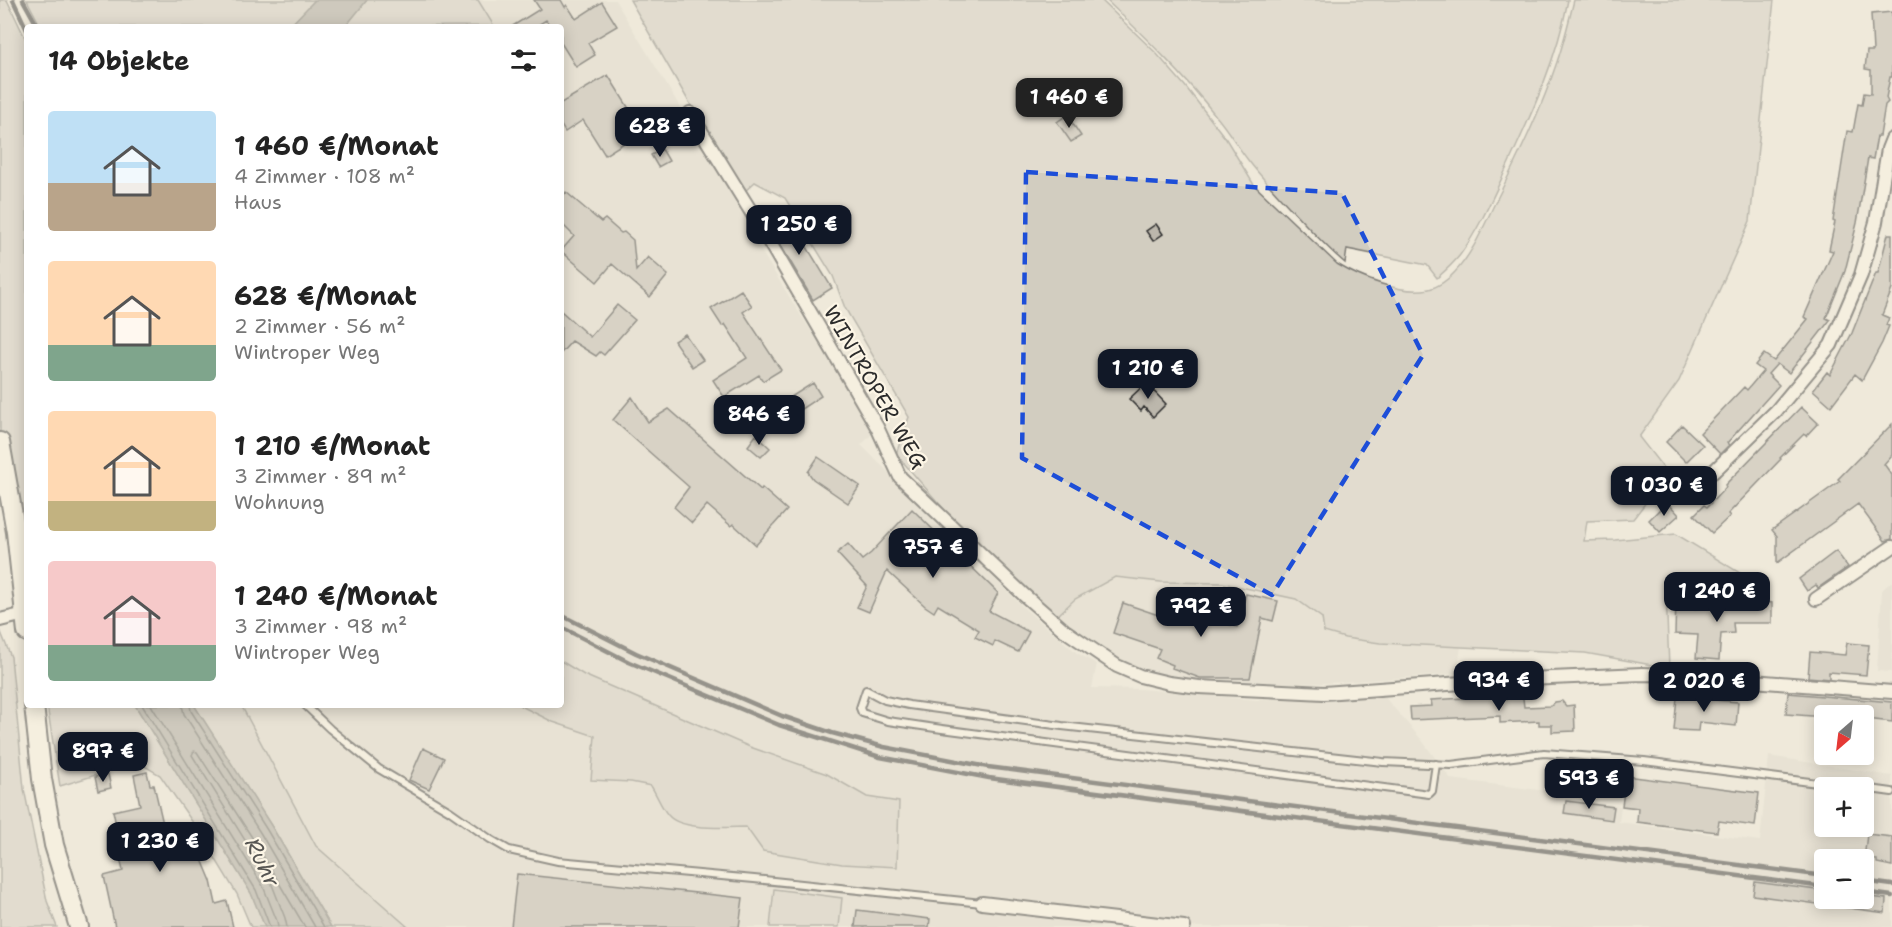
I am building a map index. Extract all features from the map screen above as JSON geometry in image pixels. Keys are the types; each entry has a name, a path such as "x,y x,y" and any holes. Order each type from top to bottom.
{"main road":[{"path":"0,442 16,532 24,605"},
{"path":"34,708 42,779 54,844 79,927"}],"street":[{"name":"WINTROPER WEG","path":"690,113 763,231 878,427 900,477 1024,595 1071,636 1117,666 1140,676 1199,687 1324,693 1503,680 1642,674 1892,692"},
{"path":"1713,472 1776,411 1831,345 1861,275 1876,222 1888,149 1892,139"},
{"path":"1816,599 1892,546"},
{"path":"0,620 24,623"},
{"path":"982,903 1184,927"}],"lane":[{"path":"1436,764 1432,791 1429,794 888,721 862,713 860,708 866,690 885,700 909,705 1062,726 1383,762 1436,764 1451,765 1544,753 1644,761 1814,783"},
{"path":"307,708 379,769 439,804 490,839 509,850 526,855 558,861 982,903"},
{"path":"1874,790 1892,792"}],"highlighted area":[{"path":"1026,172 1342,193 1423,355 1272,595 1022,458"}],"shaded area":[{"path":"0,0 7,0 24,36 24,565 0,438"},
{"path":"27,0 315,0 292,24 39,24"},
{"path":"367,0 478,0 493,24 347,24"},
{"path":"478,0 615,0 741,207 752,236 872,424 873,433 861,445 1025,609 1077,653 1097,664 1092,688 1141,689 1257,700 1382,694 1421,739 1451,779 1563,793 1563,798 1621,806 1619,822 1760,841 1769,756 1892,776 1892,927 408,927 316,846 243,708 525,708 553,722 595,736 592,780 631,782 651,786 669,816 682,823 716,828 746,827 763,851 842,864 897,867 899,802 867,797 827,774 750,747 584,675 564,663 564,24 492,24"},
{"path":"630,0 1101,0 1156,53 1185,86 1226,139 1254,185 1337,264 1357,275 1382,284 1406,290 1418,290 1440,285 1450,277 1468,256 1478,238 1544,98 1562,47 1574,0 1774,0 1750,221 1679,381 1639,437 1668,474 1633,519 1587,521 1584,541 1676,534 1745,576 1731,587 1666,590 1669,668 1585,653 1380,643 1345,638 1324,632 1322,618 1296,599 1222,583 1161,582 1115,577 1075,599 1057,616 962,530 896,454 909,417 845,308 833,276 785,198 755,182 745,191 711,140"},
{"path":"1106,0 1568,0 1543,85 1480,224 1460,255 1437,278 1427,265 1347,249 1345,263 1263,179 1220,121 1177,71"},
{"path":"1115,577 1161,582 1222,583 1296,599 1345,638 1380,643 1461,646 1457,674 1328,683 1270,684 1188,682 1148,671 1115,657 1057,616 1075,599"},
{"path":"1892,581 1892,672 1877,671 1882,590"},
{"path":"0,630 11,657 24,789 47,901 57,927 0,927"},
{"path":"564,663 584,675 750,747 827,774 867,797 899,802 897,867 842,864 763,851 746,827 705,827 683,824 668,815 651,786 631,782 591,780 595,736 553,722 525,708 564,708"},
{"path":"47,708 137,708 251,893 265,927 251,927 237,894 198,830 160,775 138,762 60,786"},
{"path":"196,708 243,708 316,846 408,927 331,927 272,827"},
{"path":"774,889 842,898 839,927 770,927"}],"water":[{"path":"315,0 367,0 347,24 292,24"},
{"name":"Ruhr","path":"137,708 196,708 272,827 331,927 265,927 251,893"}],"building":[{"path":"534,0 561,0 576,19 602,2 617,26 588,43 595,55 576,67 564,48 564,24 549,24 546,20 540,24 516,24 540,9"},
{"path":"1892,12 1892,77 1890,77 1886,98 1888,102 1885,105 1880,136 1877,136 1873,159 1868,158 1857,223 1845,271 1826,318 1830,320 1789,373 1777,364 1768,374 1779,385 1727,443 1729,445 1720,454 1700,433 1744,387 1747,390 1763,371 1755,365 1764,354 1774,361 1808,319 1804,317 1833,251 1829,250 1847,131 1853,132 1858,104 1862,105 1864,93 1871,94 1871,70 1865,69 1867,51 1873,51 1871,14"},
{"path":"608,75 643,131 605,155 583,120 565,132 564,101"},
{"path":"1067,115 1081,136 1071,142 1057,122"},
{"path":"662,149 669,161 658,167 651,155"},
{"path":"566,192 601,222 605,219 633,240 636,271 648,257 668,275 650,297 612,264 597,282 564,254 564,248 574,236 564,226 564,194"},
{"path":"785,211 832,288 813,300 767,222"},
{"path":"1156,224 1163,234 1153,241 1146,231"},
{"path":"1888,234 1892,234 1892,289 1882,315 1889,318 1886,325 1889,326 1862,380 1855,374 1831,406 1813,390 1827,372 1830,375 1852,333 1876,273 1878,273"},
{"path":"741,290 752,306 743,312 781,370 763,381 759,375 724,397 713,380 747,358 725,324 722,326 711,309"},
{"path":"617,305 635,320 604,355 600,352 596,356 572,341 564,350 564,314 590,337"},
{"path":"685,334 703,360 692,367 674,341"},
{"path":"813,383 821,396 792,415 783,402"},
{"path":"1146,383 1166,404 1153,417 1144,407 1141,411 1129,399"},
{"path":"632,397 648,422 669,409 787,510 756,545 707,505 692,523 674,507 689,487 613,420"},
{"path":"1801,407 1818,423 1780,458 1728,514 1730,516 1712,533 1694,515 1704,505 1707,507 1726,487 1725,485"},
{"path":"1892,424 1892,455 1884,464 1892,475 1892,539 1885,541 1858,504 1777,563 1777,536 1772,530 1840,481 1838,479"},
{"path":"1682,425 1703,445 1686,462 1666,442"},
{"path":"756,435 770,448 761,457 748,446"},
{"path":"818,457 860,486 848,503 813,479 808,472"},
{"path":"1667,502 1679,515 1660,532 1649,520"},
{"path":"912,509 998,593 989,611 1029,632 1018,652 995,641 993,646 975,637 979,630 938,605 934,612 887,571 869,612 857,607 867,586 837,553 848,544 862,560"},
{"path":"1836,551 1848,567 1818,588 1816,585 1807,591 1799,579"},
{"path":"1246,594 1278,601 1273,621 1262,618 1250,678 1200,678 1172,668 1173,665 1156,658 1160,649 1113,633 1123,603 1176,621 1180,608 1237,627"},
{"path":"1676,599 1688,599 1688,609 1747,606 1747,603 1761,603 1761,601 1772,603 1772,623 1733,623 1734,633 1721,634 1719,660 1696,658 1698,635 1675,634"},
{"path":"1847,643 1869,645 1866,675 1829,672 1829,679 1808,677 1810,652 1845,655"},
{"path":"1788,693 1892,702 1892,722 1874,720 1874,705 1814,705 1814,716 1786,714"},
{"path":"1499,696 1500,699 1523,698 1524,707 1551,706 1555,702 1562,701 1566,706 1574,705 1575,731 1552,732 1552,725 1539,725 1539,721 1500,723 1500,716 1411,720 1410,707 1432,706 1431,700"},
{"path":"1677,697 1738,702 1736,726 1699,722 1698,731 1674,730"},
{"path":"423,748 444,758 429,789 409,780"},
{"path":"147,772 150,785 154,785 167,841 179,838 180,842 193,838 211,881 216,904 227,901 233,927 115,927 104,876 123,871 118,848 121,848 113,811 140,805 134,775"},
{"path":"108,774 111,788 98,791 95,777"},
{"path":"1626,776 1759,793 1755,826 1719,821 1717,832 1637,822 1638,808 1622,806"},
{"path":"1566,801 1614,807 1612,820 1564,813"},
{"path":"1874,835 1892,837 1892,866 1877,863 1877,860 1874,860 1874,849 1865,849 1867,837 1874,837"},
{"path":"517,874 743,898 739,927 511,927"},
{"path":"1755,882 1814,890 1814,904 1753,895"},
{"path":"1874,897 1886,899 1885,913 1856,909 1874,909"},
{"path":"857,910 930,919 929,927 855,927"}],"railway":[{"path":"13,0 24,24"},
{"path":"23,0 36,24"},
{"path":"564,617 636,653 782,716 884,747 988,767 1814,875"},
{"path":"564,629 629,662 779,725 880,757 989,778 1814,886"},
{"path":"1874,883 1892,885"},
{"path":"1874,894 1892,896"}]}
